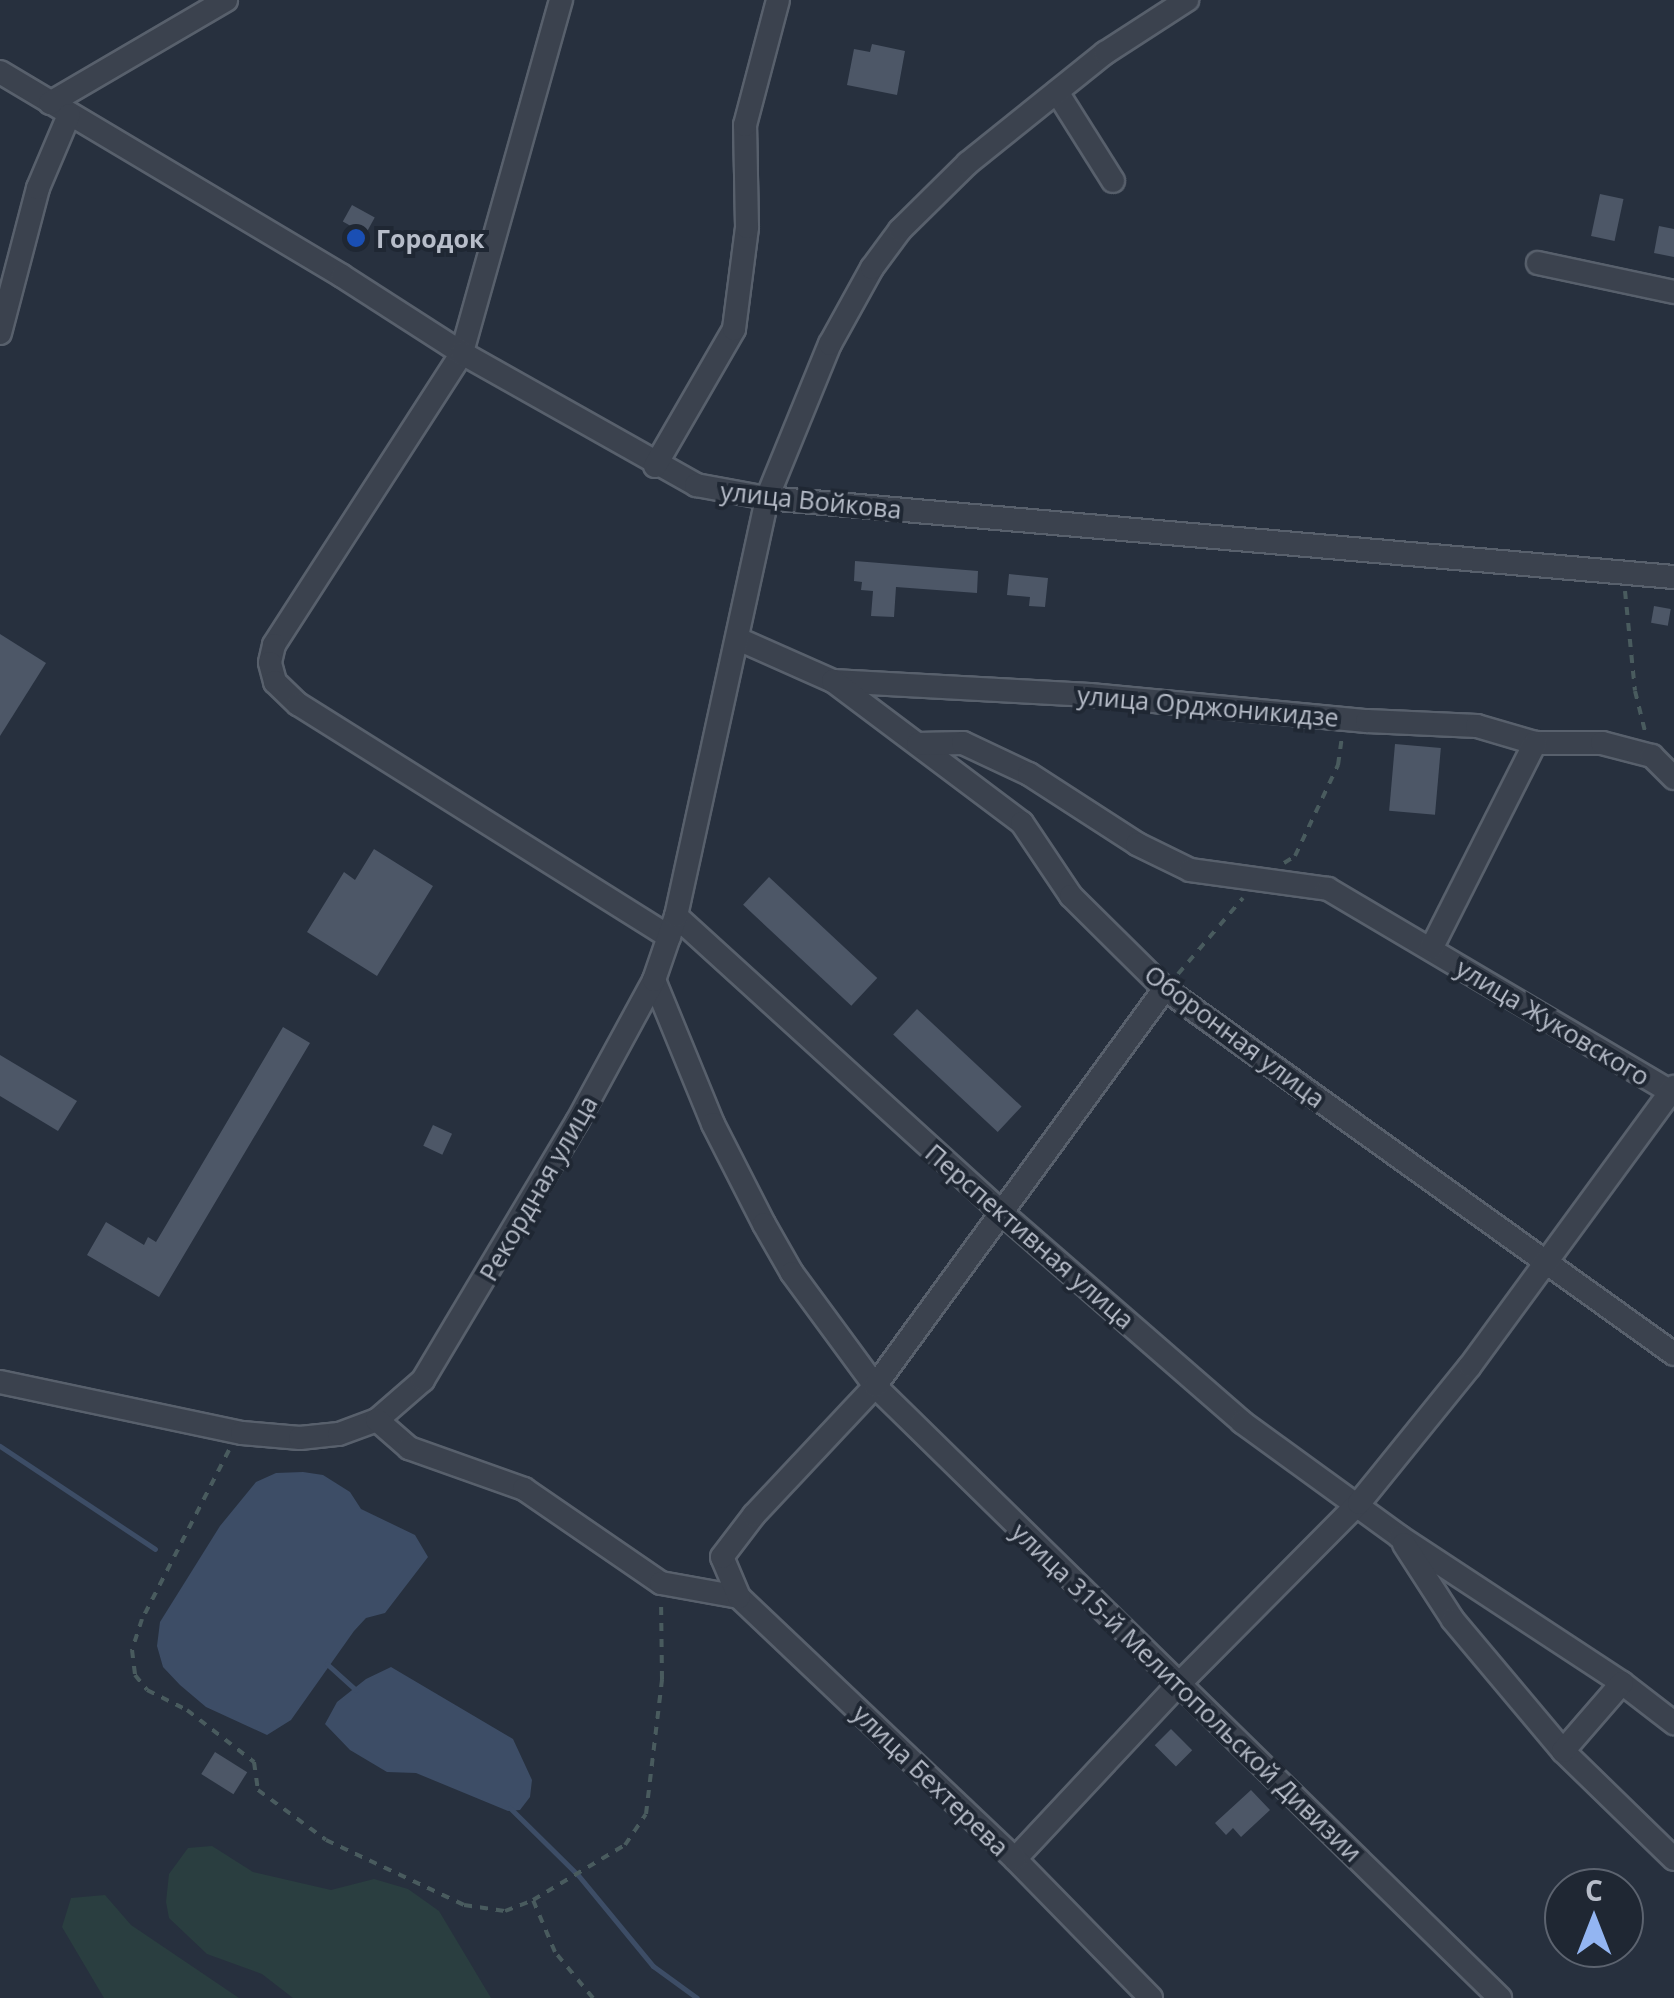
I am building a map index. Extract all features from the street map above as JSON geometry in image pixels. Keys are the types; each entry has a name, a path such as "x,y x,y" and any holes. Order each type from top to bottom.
{"street":[{"path":"0,333 60,109 226,0"},
{"path":"462,353 561,0"},
{"path":"655,466 734,329 747,227 745,125 778,0"},
{"name":"Рекордная улица","path":"377,1420 423,1380 577,1122 654,980 673,926 767,498 830,344 872,268 900,230 968,163 1105,54 1186,0"},
{"name":"улица Войкова","path":"0,72 655,466 718,492 1674,577"},
{"path":"1057,92 1113,182"},
{"path":"1538,263 1674,292"},
{"name":"Перспективная улица","path":"462,353 274,645 270,663 275,682 298,704 673,926 1242,1422 1359,1503 1400,1537 1622,1682 1674,1724"},
{"name":"улица Орджоникидзе","path":"738,639 833,680 1090,694 1367,721 1477,726 1536,743 1602,743 1652,756"},
{"name":"Оборонная улица","path":"833,680 1022,823 1070,896 1165,989 1674,1354"},
{"name":"улица Жуковского","path":"918,744 963,743 1029,774 1137,844 1190,870 1328,888 1673,1091"},
{"path":"1432,949 1536,743"},
{"path":"1652,756 1674,778"},
{"name":"улица 315-й Мелитопольской Дивизии","path":"654,980 712,1124 764,1224 792,1273 875,1386 1500,1998"},
{"path":"875,1386 1165,989"},
{"path":"1015,1860 1179,1684 1359,1503 1673,1091"},
{"path":"0,1382 242,1433 320,1438 377,1420 409,1448 524,1490 661,1583 739,1598"},
{"name":"улица Бехтерева","path":"875,1386 754,1515 722,1556 739,1598 1015,1860 1150,1998"},
{"name":"Перспективная улица","path":"1400,1537 1452,1620 1563,1751 1674,1859"},
{"path":"1563,1751 1622,1682"}],"path":[{"path":"1623,572 1634,691 1652,756"},
{"path":"242,1433 149,1605 132,1650 135,1675 147,1690 187,1710 254,1762 258,1790 326,1840 464,1905 505,1911 534,1900 626,1845 646,1814 662,1679 661,1583"},
{"path":"534,1900 555,1952 593,1998"}],"green space":[{"path":"212,1846 253,1872 331,1890 374,1879 408,1889 439,1911 491,1998 293,1998 262,1974 207,1954 169,1918 166,1902 169,1874 188,1848"},
{"path":"105,1895 131,1925 239,1998 104,1998 62,1927 71,1898"}],"water":[{"path":"276,1473 323,1475 350,1492 361,1509 415,1535 428,1557 385,1613 366,1618 354,1631 291,1720 267,1735 206,1707 180,1685 163,1667 157,1646 160,1622 220,1526 256,1482"},
{"path":"391,1667 513,1739 532,1780 530,1797 520,1810 508,1811 416,1773 387,1772 350,1750 325,1724 337,1702 366,1679"}],"building":[{"path":"872,44 905,51 897,95 847,85 854,49 870,52"},
{"path":"1600,194 1623,199 1615,241 1591,236"},
{"path":"352,205 375,218 366,234 343,222"},
{"path":"1659,226 1674,229 1674,257 1654,253"},
{"path":"855,561 978,571 977,593 896,587 894,617 871,616 873,591 861,590 862,582 854,581"},
{"path":"1009,574 1048,578 1045,607 1029,606 1030,597 1007,595"},
{"path":"1654,606 1671,609 1668,626 1651,623"},
{"path":"0,634 46,663 0,736"},
{"path":"1395,744 1441,748 1435,815 1389,811"},
{"path":"374,849 433,886 377,976 307,932 344,872 355,880"},
{"path":"769,877 877,978 851,1006 743,905"},
{"path":"917,1009 1022,1107 998,1132 893,1035"},
{"path":"283,1027 310,1043 159,1297 87,1255 106,1222 144,1245 148,1237 156,1242"},
{"path":"0,1055 77,1101 58,1131 0,1096"},
{"path":"433,1125 452,1134 442,1155 423,1146"},
{"path":"1171,1729 1192,1750 1176,1766 1155,1745"},
{"path":"215,1752 247,1772 233,1794 201,1774"},
{"path":"1251,1790 1270,1810 1241,1837 1233,1828 1226,1835 1215,1823"}],"waterway":[{"path":"0,1446 155,1549"},
{"path":"327,1664 356,1690"},
{"path":"510,1808 578,1875 653,1966 697,1998"}],"place":[{"name":"Городок","path":"356,238"}]}
